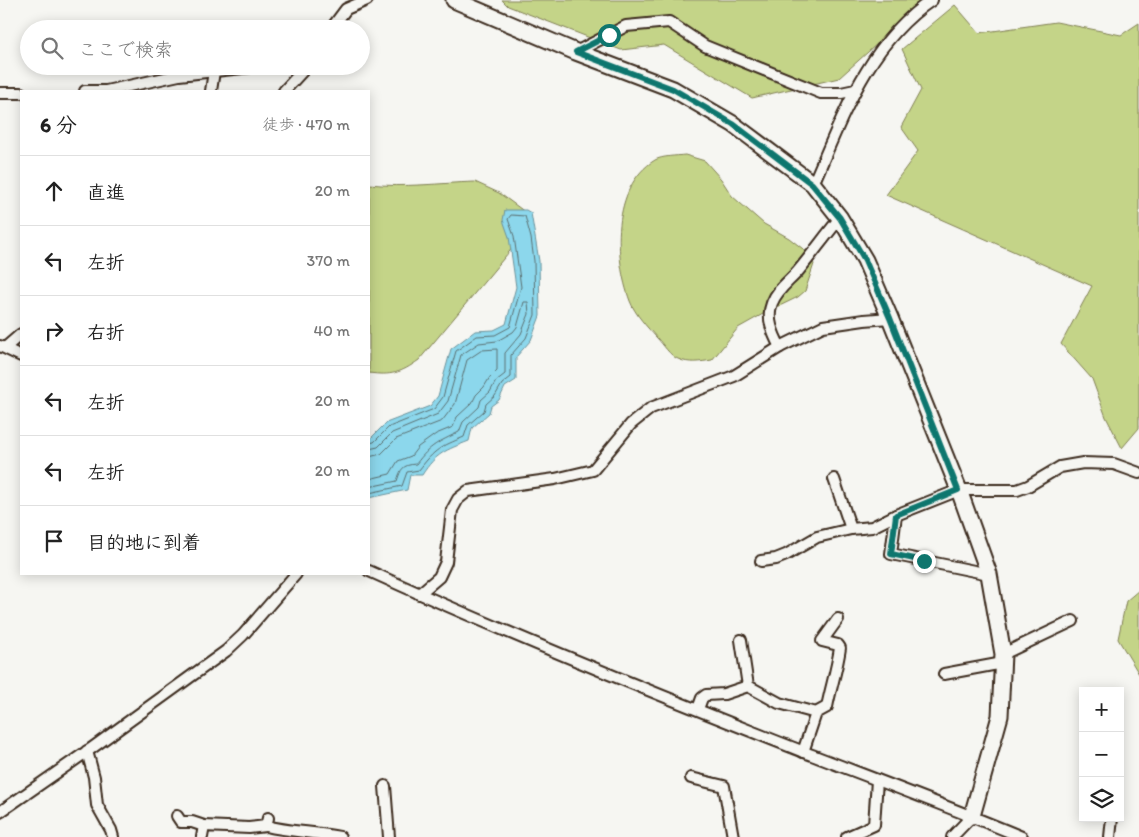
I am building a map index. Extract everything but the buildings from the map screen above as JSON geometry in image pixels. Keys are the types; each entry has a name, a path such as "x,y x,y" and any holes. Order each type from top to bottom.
{"street":[{"path":"338,20 346,9 367,0"},
{"path":"454,0 576,52 673,89 733,124 812,184 840,218 865,260 890,318 989,574 1003,658 1000,716 972,816 954,836"},
{"path":"812,184 855,90 875,56 894,32 920,8 932,0"},
{"path":"576,52 626,26 669,22 706,46 820,93 841,93 855,90"},
{"path":"111,90 179,75"},
{"path":"211,90 213,75"},
{"path":"285,90 299,75"},
{"path":"0,93 20,92"},
{"path":"780,347 772,331 770,318 771,304 778,292 798,272 840,218"},
{"path":"419,594 439,577 446,562 452,510 458,499 468,491 555,479 593,470 631,424 651,408 734,376 780,347 823,326 890,318"},
{"path":"20,335 3,346 20,355"},
{"path":"761,561 786,556 817,537 852,529 872,527 896,515 958,490 1017,490 1060,468 1083,463 1114,464 1139,473"},
{"path":"834,479 852,529"},
{"path":"896,515 891,554 989,574"},
{"path":"370,571 419,594 803,752 1022,837"},
{"path":"0,812 226,652 295,575"},
{"path":"803,752 816,713 827,707 835,678 840,648 838,645 822,641 838,618"},
{"path":"944,674 1003,658 1073,621"},
{"path":"741,640 748,686"},
{"path":"698,709 702,698 706,695 724,694 748,686 780,703 816,713"},
{"path":"87,751 94,777 97,805 113,837"},
{"path":"691,778 724,786 732,837"},
{"path":"847,837 874,825 877,780"},
{"path":"385,786 389,837"},
{"path":"176,816 181,822 192,822 203,832 249,828 267,822 292,832 316,832 340,837"},
{"path":"1110,837 1112,822"}],"green space":[{"path":"502,0 926,0 839,78 752,98 664,45 621,50 508,6"},
{"path":"955,5 979,33 1056,22 1121,35 1139,23 1139,428 1122,448 1106,417 1092,379 1061,344 1092,286 886,195 918,151 901,127 921,90 902,49"},
{"path":"685,155 705,161 721,179 732,196 764,224 789,238 807,252 814,264 805,291 798,297 738,328 712,360 695,362 682,361 672,355 635,311 625,284 619,245 620,224 624,205 630,187 641,172 655,160"},
{"path":"475,182 499,193 525,212 524,234 419,360 407,368 390,374 370,373 370,184 409,185"},
{"path":"1139,590 1139,674 1118,639 1126,601"}],"water":[{"path":"505,210 526,210 531,213 539,261 540,316 531,340 516,357 516,380 505,387 499,400 491,406 489,413 472,428 469,441 442,453 422,475 410,475 407,490 370,498 370,438 386,423 430,406 438,396 451,349 475,331 494,330 506,324 516,287 509,237 503,220"}],"route":[{"path":"609,35 576,52 673,89 733,124 812,184 840,218 865,260 958,490 896,515 891,554 924,561"}]}
